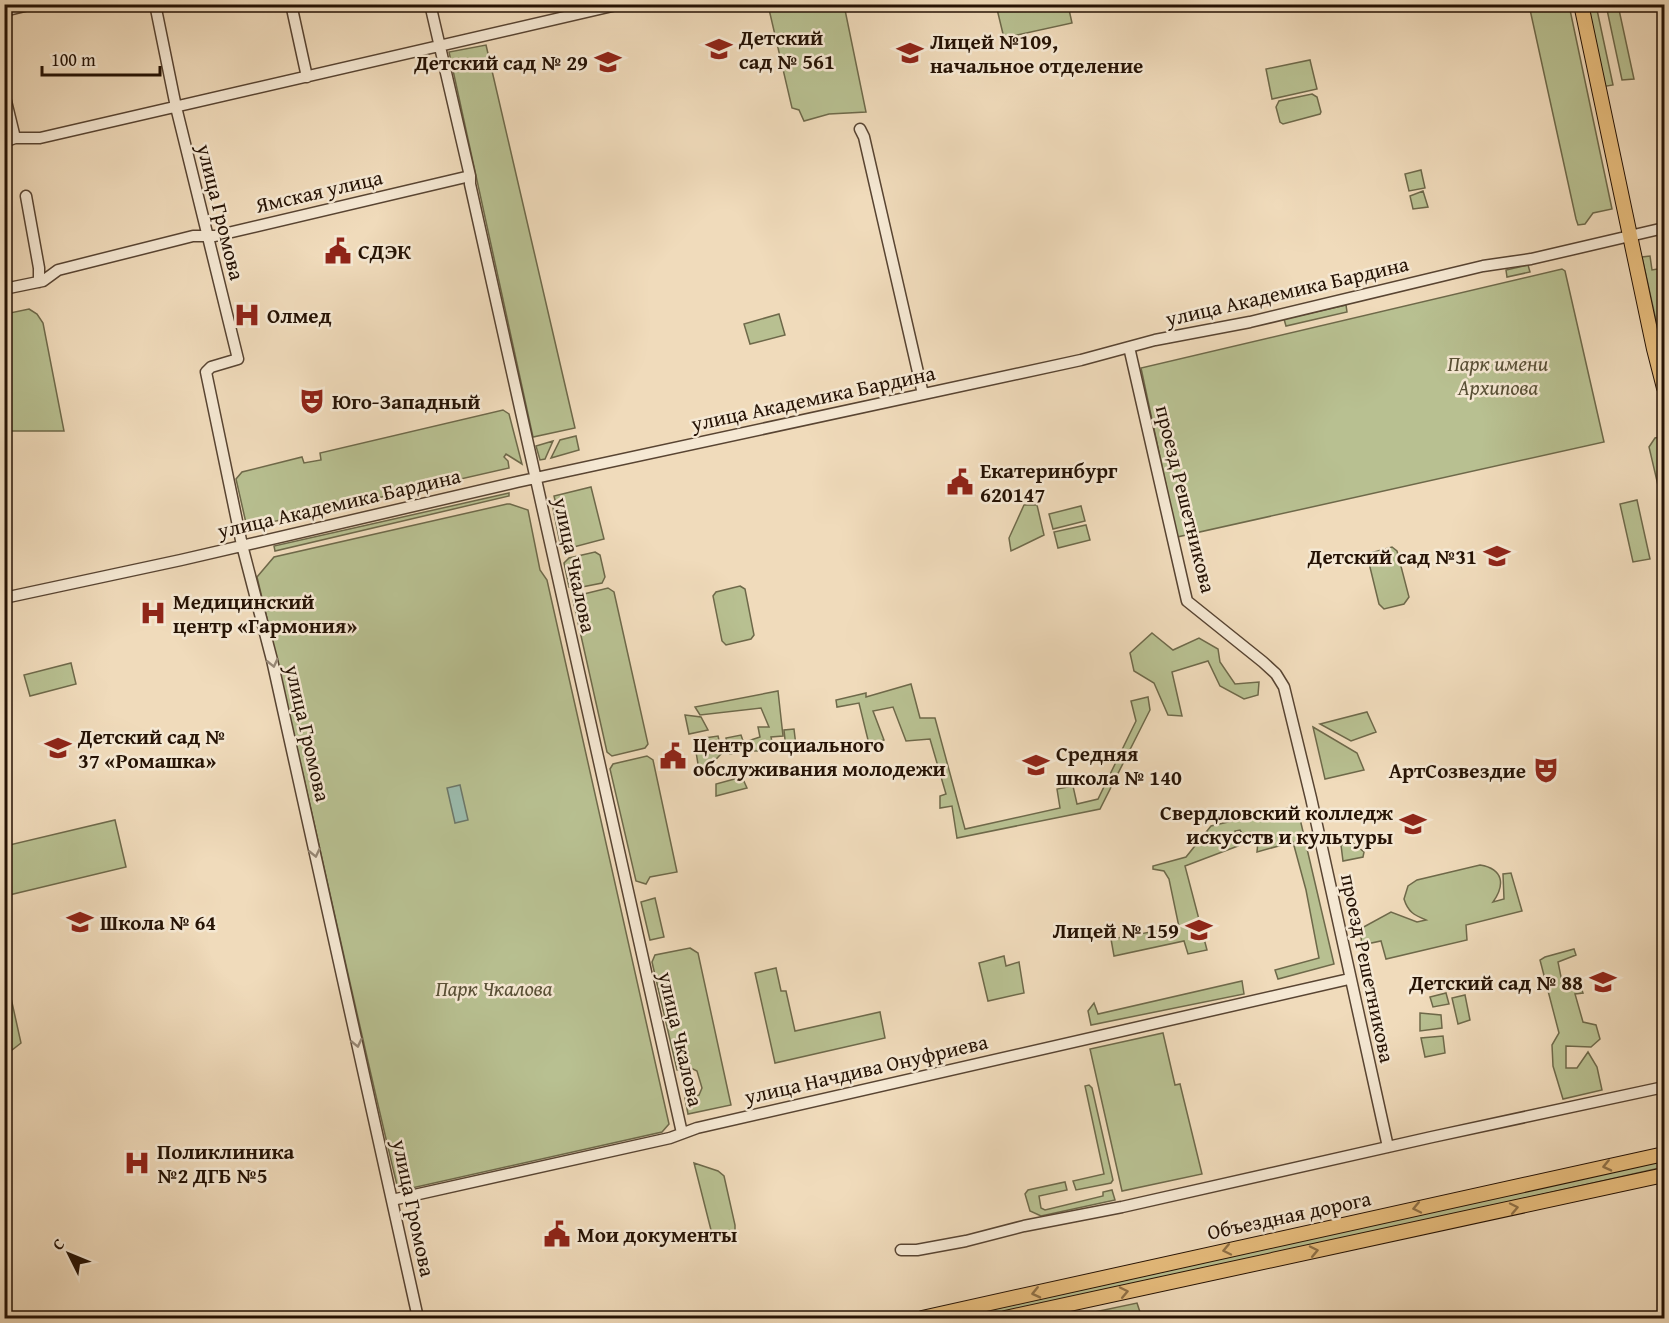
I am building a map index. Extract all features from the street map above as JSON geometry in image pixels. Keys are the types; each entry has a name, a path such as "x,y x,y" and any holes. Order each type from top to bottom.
{"main road":[{"path":"1581,4 1665,388"},
{"name":"Объездная дорога","path":"922,1318 1665,1154"},
{"name":"Объездная дорога","path":"1005,1318 1665,1175"}],"street":[{"path":"4,11 33,4"},
{"name":"улица Громова","path":"155,4 176,107 238,359 212,367 206,372 242,545 264,627 418,1318"},
{"path":"291,4 307,77"},
{"name":"улица Чкалова","path":"430,4 682,1134"},
{"path":"4,93 10,140 39,138 621,4"},
{"path":"860,129 864,137 923,394"},
{"name":"Ямская улица","path":"4,289 39,282 58,270 470,176"},
{"path":"26,196 39,268 39,282"},
{"name":"улица Академика Бардина","path":"4,598 536,478 923,394 1168,337 1208,332 1483,266 1531,259 1665,228"},
{"name":"проезд Решетникова","path":"1129,347 1187,602 1263,662 1276,674 1284,687 1320,836 1349,979 1388,1147"},
{"name":"улица Начдива Онуфриева","path":"392,1200 682,1134 697,1128 898,1080 1349,979"},
{"path":"901,1250 916,1250 966,1241 1024,1226 1665,1087"}],"green space":[{"path":"768,5 844,5 866,112 829,114 804,121 799,110 792,108"},
{"path":"996,5 1068,5 1072,23 1004,38"},
{"path":"1529,5 1569,5 1612,209 1593,213 1585,224 1578,225 1576,219"},
{"path":"1584,5 1596,5 1613,85 1601,87"},
{"path":"1606,5 1618,5 1634,79 1622,80"},
{"path":"486,45 575,428 533,437 449,52"},
{"path":"1310,60 1317,89 1272,99 1266,69"},
{"path":"1312,94 1317,97 1320,114 1283,124 1280,122 1276,107 1279,101"},
{"path":"1421,170 1425,188 1409,191 1405,174"},
{"path":"1423,191 1428,207 1413,209 1410,196"},
{"path":"1650,256 1652,270 1664,268 1664,357 1642,257"},
{"path":"1528,265 1530,272 1507,277 1506,270"},
{"name":"Парк имени Архипова","path":"1562,269 1565,271 1604,442 1177,537 1141,368"},
{"path":"1346,305 1347,312 1286,326 1284,319"},
{"path":"29,309 37,314 43,323 64,431 5,431 5,314"},
{"path":"779,314 785,335 750,344 744,324"},
{"path":"503,410 509,414 522,464 506,454 504,457 508,461 509,468 250,527 246,523 236,479 242,472 302,457 304,463 321,460 320,453"},
{"path":"576,436 579,450 551,458 560,440"},
{"path":"1663,436 1664,511 1649,447 1655,438"},
{"path":"553,441 545,459 540,460 536,446"},
{"path":"591,487 604,539 570,548 560,543 553,508 556,504 554,496"},
{"path":"509,493 509,496 275,551 274,546"},
{"path":"1637,500 1650,559 1633,562 1620,504"},
{"name":"Парк Чкалова","path":"507,504 528,510 540,570 547,580 669,1124 662,1132 403,1190 397,1185 257,577 274,557"},
{"path":"1024,505 1037,505 1044,535 1011,551 1009,538"},
{"path":"1081,506 1085,521 1053,529 1049,514"},
{"path":"1086,525 1090,540 1058,548 1054,532"},
{"path":"1392,547 1397,551 1409,597 1404,604 1384,609 1379,604 1368,559 1370,553"},
{"path":"595,552 600,555 605,577 602,583 577,588 569,587 564,563 569,558"},
{"path":"740,586 745,589 754,635 751,639 726,645 722,641 713,596 716,592"},
{"path":"608,588 614,592 648,744 645,748 612,756 607,752 573,600 576,596"},
{"path":"1152,633 1173,650 1199,638 1218,649 1220,662 1235,684 1259,682 1258,695 1244,699 1220,686 1208,661 1172,672 1182,716 1168,715 1154,683 1134,671 1130,653"},
{"path":"71,663 76,684 30,696 24,675"},
{"path":"911,684 920,718 935,718 965,829 1060,808 1057,789 1073,786 1077,804 1098,799 1136,721 1131,701 1148,697 1150,710 1100,809 957,838 952,806 940,808 940,796 946,794 930,739 906,741 893,707 873,711 884,740 869,744 859,703 837,707 836,700 866,693 866,697"},
{"path":"778,691 783,736 771,737 774,751 754,751 748,741 760,737 758,727 769,727 761,708 700,715 695,707"},
{"path":"1367,712 1376,732 1351,741 1320,724"},
{"path":"685,715 701,717 708,730 689,734"},
{"path":"1313,727 1357,753 1364,770 1325,779"},
{"path":"794,729 796,746 786,749 784,730"},
{"path":"741,735 746,750 730,754 726,738"},
{"path":"718,736 722,753 700,776 696,752 705,738"},
{"path":"647,756 653,760 677,872 650,877 646,884 636,881 610,769 613,764"},
{"path":"742,777 747,788 716,796 716,784"},
{"path":"1297,806 1334,964 1278,979 1275,970 1319,958 1306,890 1293,842 1257,852 1258,841 1247,841 1240,830 1235,831 1238,846 1185,866 1207,950 1188,954 1184,941 1114,956 1111,939 1179,927 1169,879 1164,871 1153,869 1153,866 1186,857 1211,826"},
{"path":"115,820 126,867 5,896 5,846"},
{"path":"1352,842 1364,852 1363,857 1343,861 1341,845"},
{"path":"1480,865 1494,870 1500,879 1499,890 1493,902 1504,899 1503,874 1511,873 1522,911 1466,925 1467,940 1386,959 1381,941 1362,945 1360,929 1391,912 1417,922 1426,920 1415,915 1407,907 1404,899 1408,886 1417,880"},
{"path":"655,898 664,937 650,940 641,902"},
{"path":"690,948 698,953 731,1105 688,1114 685,1098 699,1095 702,1088 697,1071 691,1068 677,1070 652,962 655,955"},
{"path":"1574,949 1576,955 1558,962 1562,982 1578,979 1583,993 1575,994 1583,1022 1596,1025 1600,1039 1591,1047 1566,1046 1566,1068 1577,1068 1588,1052 1597,1067 1602,1090 1563,1099 1553,1066 1552,1045 1559,1033 1540,960"},
{"path":"1004,956 1006,966 1019,962 1024,993 988,1001 979,963"},
{"path":"776,968 781,991 786,991 795,1031 880,1012 885,1038 775,1063 755,973"},
{"path":"1242,981 1244,994 1091,1025 1088,1011 1094,1003 1098,1014"},
{"path":"5,986 9,989 21,1043 12,1050 5,1051"},
{"path":"1446,993 1449,1004 1433,1007 1430,997"},
{"path":"1465,995 1470,1020 1458,1024 1452,998"},
{"path":"1420,1013 1441,1015 1442,1028 1420,1031"},
{"path":"1163,1033 1175,1085 1180,1084 1202,1174 1122,1191 1090,1049"},
{"path":"1443,1036 1445,1053 1425,1057 1421,1038"},
{"path":"1089,1085 1092,1088 1113,1180 1111,1183 1076,1190 1073,1181 1104,1174 1085,1086"},
{"path":"1664,1160 1664,1167 991,1318 954,1318"},
{"path":"694,1163 718,1171 724,1176 735,1225 735,1232 727,1241 720,1241 712,1234"},
{"path":"1065,1182 1067,1190 1039,1196 1041,1208 1045,1210 1103,1196 1103,1192 1112,1190 1115,1200 1041,1216 1030,1211 1025,1194 1028,1190"},
{"path":"1137,1303 1140,1312 1126,1318 1066,1318"}],"shaded area":[{"path":"460,785 468,820 455,823 447,788"}],"place":[{"name":"Детский сад № 561","path":"719,49"},
{"name":"Лицей №109, начальное отделение","path":"910,53"},
{"name":"Детский сад № 29","path":"608,62"},
{"name":"СДЭК","path":"338,251"},
{"name":"Олмед","path":"247,315"},
{"name":"Юго-Западный","path":"312,401"},
{"name":"Екатеринбург 620147","path":"960,482"},
{"name":"Детский сад №31","path":"1497,556"},
{"name":"Медицинский центр «Гармония»","path":"153,613"},
{"name":"Детский сад № 37 «Ромашка»","path":"58,748"},
{"name":"Центр социального обслуживания молодежи","path":"673,756"},
{"name":"Средняя школа № 140","path":"1036,765"},
{"name":"АртСозвездие","path":"1546,770"},
{"name":"Свердловский колледж искусств и культуры","path":"1413,824"},
{"name":"Школа № 64","path":"80,922"},
{"name":"Лицей № 159","path":"1199,930"},
{"name":"Детский сад № 88","path":"1603,982"},
{"name":"Поликлиника №2 ДГБ №5","path":"137,1163"},
{"name":"Мои документы","path":"557,1234"}]}
